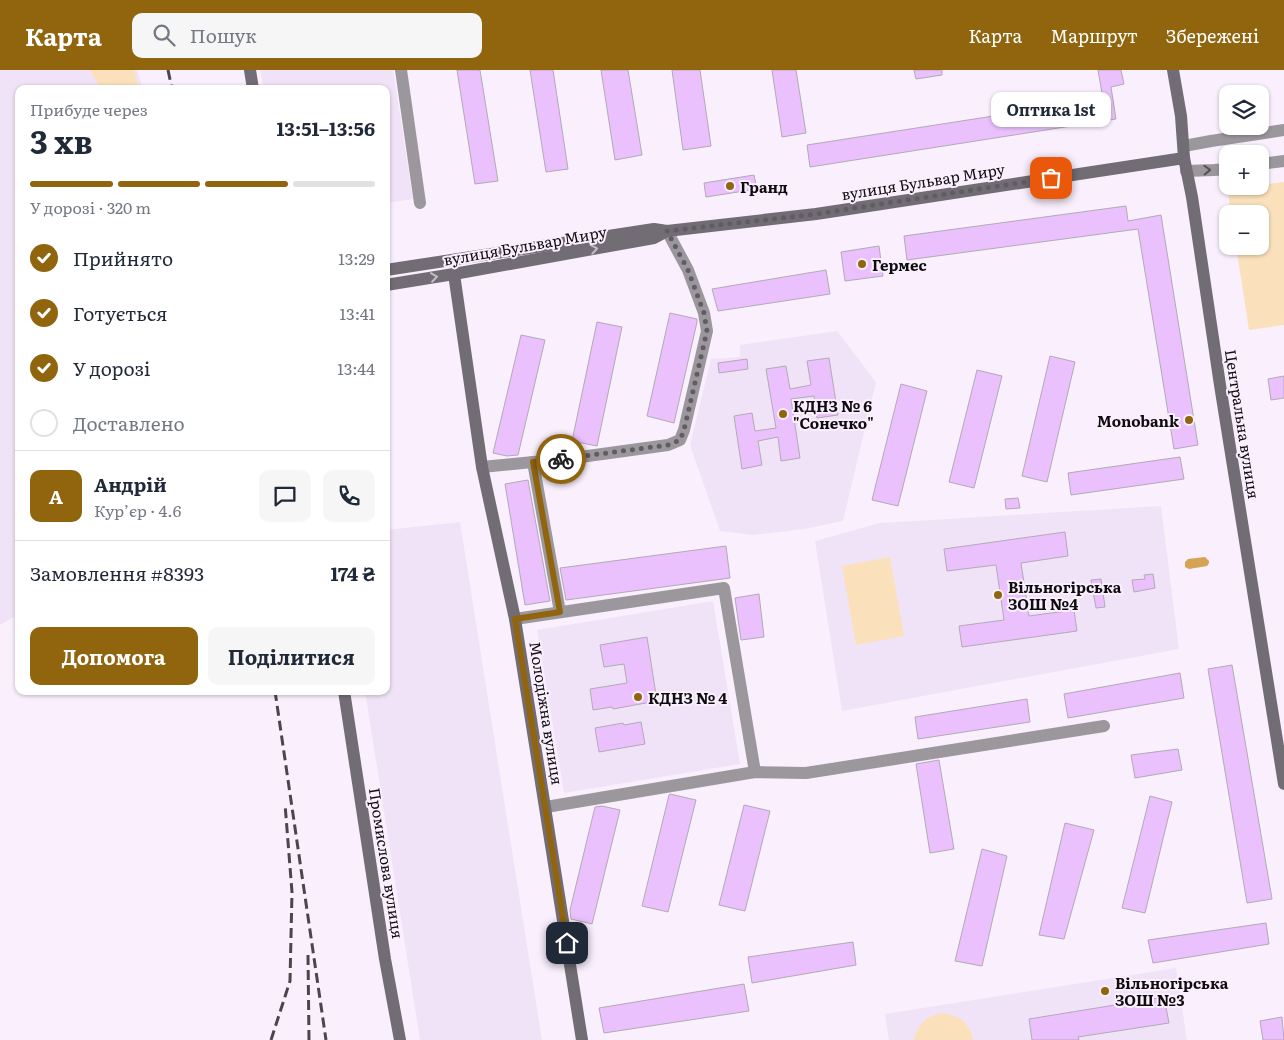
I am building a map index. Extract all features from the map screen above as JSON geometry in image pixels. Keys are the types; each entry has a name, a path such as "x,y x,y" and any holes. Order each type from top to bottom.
{"street":[{"path":"250,70 252,85"},
{"path":"401,70 420,203"},
{"name":"Центральна вулиця","path":"1173,70 1220,385 1284,784"},
{"name":"вулиця Бульвар Миру","path":"390,269 654,229 667,231 816,214 1185,158 1219,139 1284,130"},
{"name":"вулиця Бульвар Миру","path":"1185,158 1214,170 1219,170"},
{"path":"1269,163 1284,161"},
{"path":"482,467 668,445 680,440 707,331 704,313 688,270 667,231"},
{"name":"вулиця Бульвар Миру","path":"390,284 654,238 667,231"},
{"name":"Молодіжна вулиця","path":"454,274 482,467 515,619 582,1040"},
{"path":"533,462 560,612"},
{"path":"515,619 724,588 755,772"},
{"name":"Промислова вулиця","path":"345,695 385,958 400,1040"},
{"path":"546,807 755,772 806,773 1104,726"}],"shaded area":[{"path":"0,70 137,70 142,85 15,85 15,616 0,625"},
{"path":"90,70 134,70 138,85 99,85"},
{"path":"260,70 393,70 413,199 390,202 390,85 263,85"},
{"path":"1284,182 1284,325 1249,330 1237,255 1269,255 1269,205 1230,205 1228,195 1269,195 1269,184"},
{"name":"КДНЗ № 6 \"Сонечко\"","path":"837,331 876,382 843,521 804,529 753,535 720,531 690,445 711,359 740,357 740,345"},
{"name":"Вільногірська ЗОШ №4","path":"1161,506 1179,649 842,711 815,541 880,523"},
{"path":"460,522 542,1040 420,1040 366,695 390,695 390,530"},
{"path":"890,557 904,636 856,645 842,566"},
{"path":"1205,557 1209,561 1207,566 1189,569 1185,567 1185,562 1188,559"},
{"name":"КДНЗ № 4","path":"713,601 740,764 564,793 537,630"},
{"name":"Вільногірська ЗОШ №3","path":"1176,968 1187,1040 889,1040 885,1014"},
{"path":"943,1013 963,1021 972,1034 973,1040 914,1040 915,1034 924,1021 932,1016"}],"building":[{"path":"457,70 480,70 498,181 475,184"},
{"path":"530,70 553,70 568,169 546,172"},
{"path":"601,70 628,70 642,155 615,160"},
{"path":"672,70 700,70 711,146 683,150"},
{"path":"772,70 796,70 806,133 782,137"},
{"path":"914,70 942,70 942,75 916,79"},
{"path":"1098,70 1121,70 1124,84 1111,87 1116,119 810,167 807,145 1103,99"},
{"name":"Гранд","path":"754,175 757,189 706,197 704,183"},
{"path":"1126,206 1128,221 1161,215 1198,445 1174,449 1138,229 907,260 904,236"},
{"name":"Гермес","path":"879,246 883,276 845,281 841,252"},
{"path":"826,270 830,294 718,311 712,289"},
{"path":"670,313 697,319 674,423 647,416"},
{"path":"597,322 622,327 597,446 572,441"},
{"path":"521,335 545,340 518,455 507,456 493,453"},
{"path":"1050,356 1075,362 1047,482 1022,476"},
{"path":"829,358 838,415 817,418 814,396 791,399 800,458 781,461 778,437 758,441 762,465 742,469 734,416 752,413 755,431 776,428 766,369 786,366 790,389 811,385 807,361"},
{"path":"747,359 748,369 719,373 718,363"},
{"path":"977,370 1002,376 974,488 949,482"},
{"path":"1284,376 1284,398 1271,400 1268,379"},
{"path":"901,384 927,391 898,506 872,500"},
{"path":"1180,457 1184,479 1071,495 1068,473"},
{"path":"528,480 550,601 525,605 505,484"},
{"path":"1018,498 1020,508 1006,509 1005,499"},
{"path":"1065,532 1068,556 1021,563 1029,616 1074,610 1077,631 962,647 959,626 1004,620 996,565 947,571 944,549"},
{"path":"726,546 730,578 566,600 560,568"},
{"path":"1153,574 1155,588 1134,592 1132,580 1145,579 1144,575"},
{"path":"1101,579 1105,607 1096,608 1091,580"},
{"path":"759,594 764,637 741,640 735,598"},
{"path":"647,637 657,701 613,709 612,707 593,710 590,689 627,683 624,664 604,667 600,645"},
{"path":"1232,665 1272,899 1247,903 1208,669"},
{"path":"1180,673 1184,698 1068,718 1064,694"},
{"path":"1027,699 1030,722 918,739 915,717"},
{"path":"641,722 645,744 599,752 595,728"},
{"path":"1178,749 1182,770 1135,778 1131,755"},
{"path":"939,760 954,849 930,853 916,764"},
{"path":"670,794 696,800 668,912 642,906"},
{"path":"1150,796 1172,802 1145,913 1122,908"},
{"path":"744,805 770,811 745,911 719,905"},
{"path":"602,806 620,810 592,924 571,919 570,910 595,807"},
{"path":"1065,823 1094,830 1064,939 1039,935"},
{"path":"982,849 1007,856 982,966 955,961"},
{"path":"1266,923 1269,944 1153,963 1148,940"},
{"path":"853,942 856,965 752,983 748,957"},
{"path":"744,984 749,1011 604,1033 599,1008"},
{"path":"1164,997 1169,1023 1078,1037 1079,1040 1032,1040 1029,1019"},
{"path":"1282,1017 1284,1040 1263,1040 1260,1021"}],"railway":[{"path":"168,70 171,85"},
{"path":"276,695 326,1040"},
{"path":"271,1040 290,981 292,892 285,804"},
{"path":"308,955 309,1040"}],"way so far":[{"path":"561,459 668,445 680,440 707,331 704,313 688,270 667,231 816,214 1051,178"}],"place":[{"name":"Оптика 1st","path":"1051,178"},
{"name":"Гранд","path":"730,186"},
{"name":"Гермес","path":"862,264"},
{"name":"КДНЗ № 6 \"Сонечко\"","path":"783,414"},
{"name":"Monobank","path":"1189,420"},
{"name":"Вільногірська ЗОШ №4","path":"998,595"},
{"name":"КДНЗ № 4","path":"638,697"},
{"name":"Вільногірська ЗОШ №3","path":"1105,991"}],"route":[{"path":"561,459 533,462 560,612 515,619 567,943"}]}
